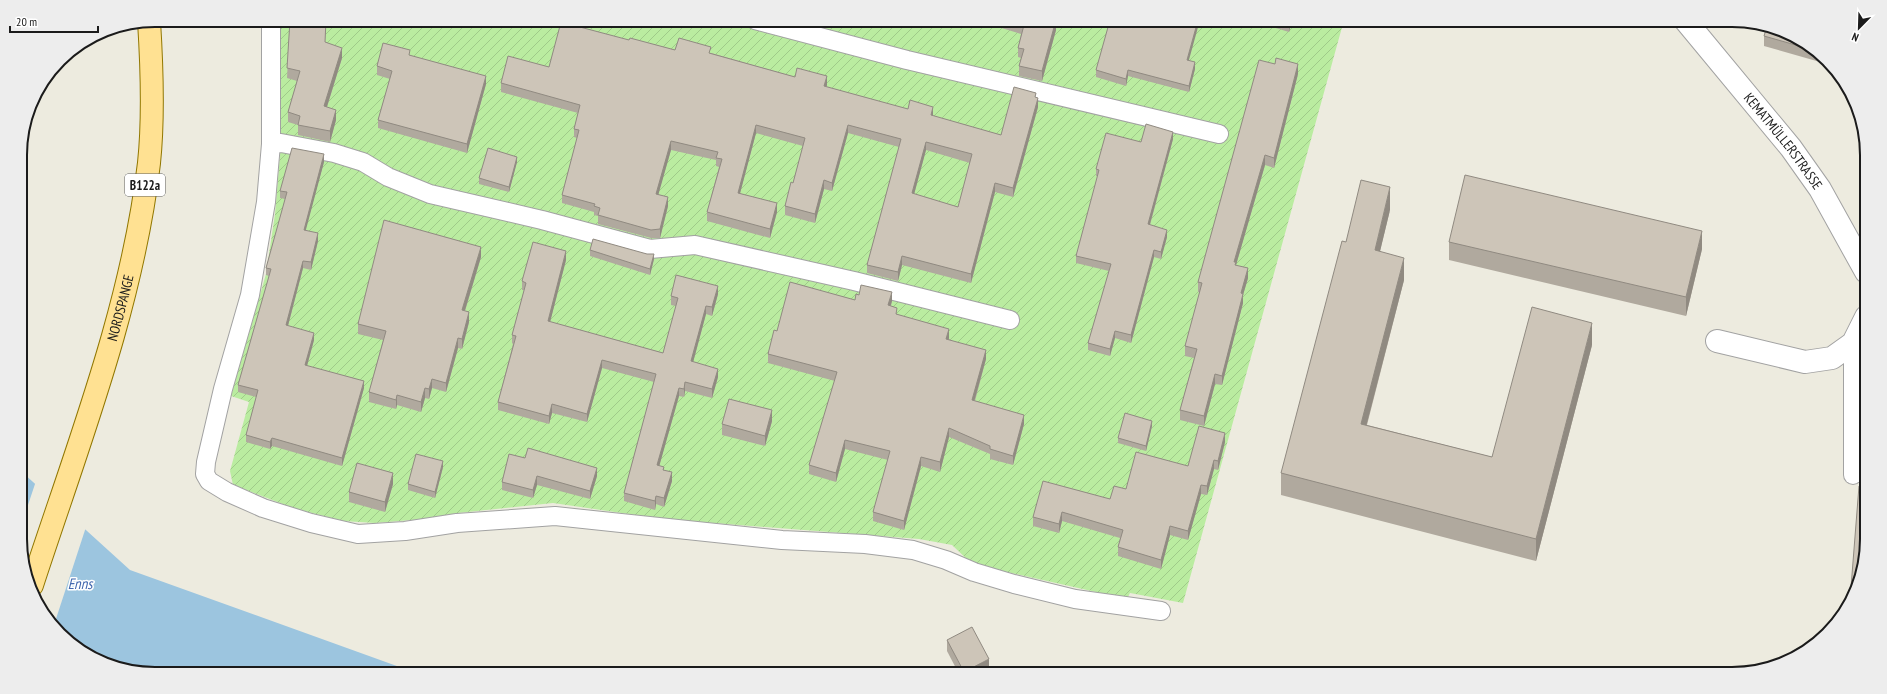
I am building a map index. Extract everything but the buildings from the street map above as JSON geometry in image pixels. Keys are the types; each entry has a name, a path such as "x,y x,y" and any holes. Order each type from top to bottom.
{"main road":[{"name":"NORDSPANGE","path":"34,579 110,346 135,245 149,163 153,82 149,27"}],"street":[{"name":"KEMATMÜLLERSTRASSE","path":"1691,27 1791,148 1820,189 1860,261"},
{"path":"1717,341 1805,362 1832,358 1853,343 1860,329"}],"lane":[{"path":"271,27 271,144 266,202 251,288 236,348 222,389 206,462 205,474 209,481 227,492 263,508 311,523 358,534 405,531 457,523 555,516 782,540 865,544 913,550 1014,584 1075,599 1161,611"},
{"path":"782,27 907,60 1219,134"},
{"path":"271,144 281,143 334,152 363,162 388,177 430,194 542,220 650,249 695,245 854,281 1010,320"},
{"path":"1853,343 1853,475"}],"green space":[{"path":"278,27 1342,27 1183,603 1130,593 1127,599 972,564 952,545 919,539 663,519 553,503 458,513 436,518 375,523 343,521 293,508 233,485 230,471 249,402 231,396 266,274 275,214 281,143"}],"water":[{"name":"Enns","path":"27,477 130,570 400,667 147,667 130,665 98,654 71,635 59,623 40,596 29,564 27,547"}],"pier":[{"path":"36,481 86,527 56,619 40,596 29,564 27,547 27,508"}]}
